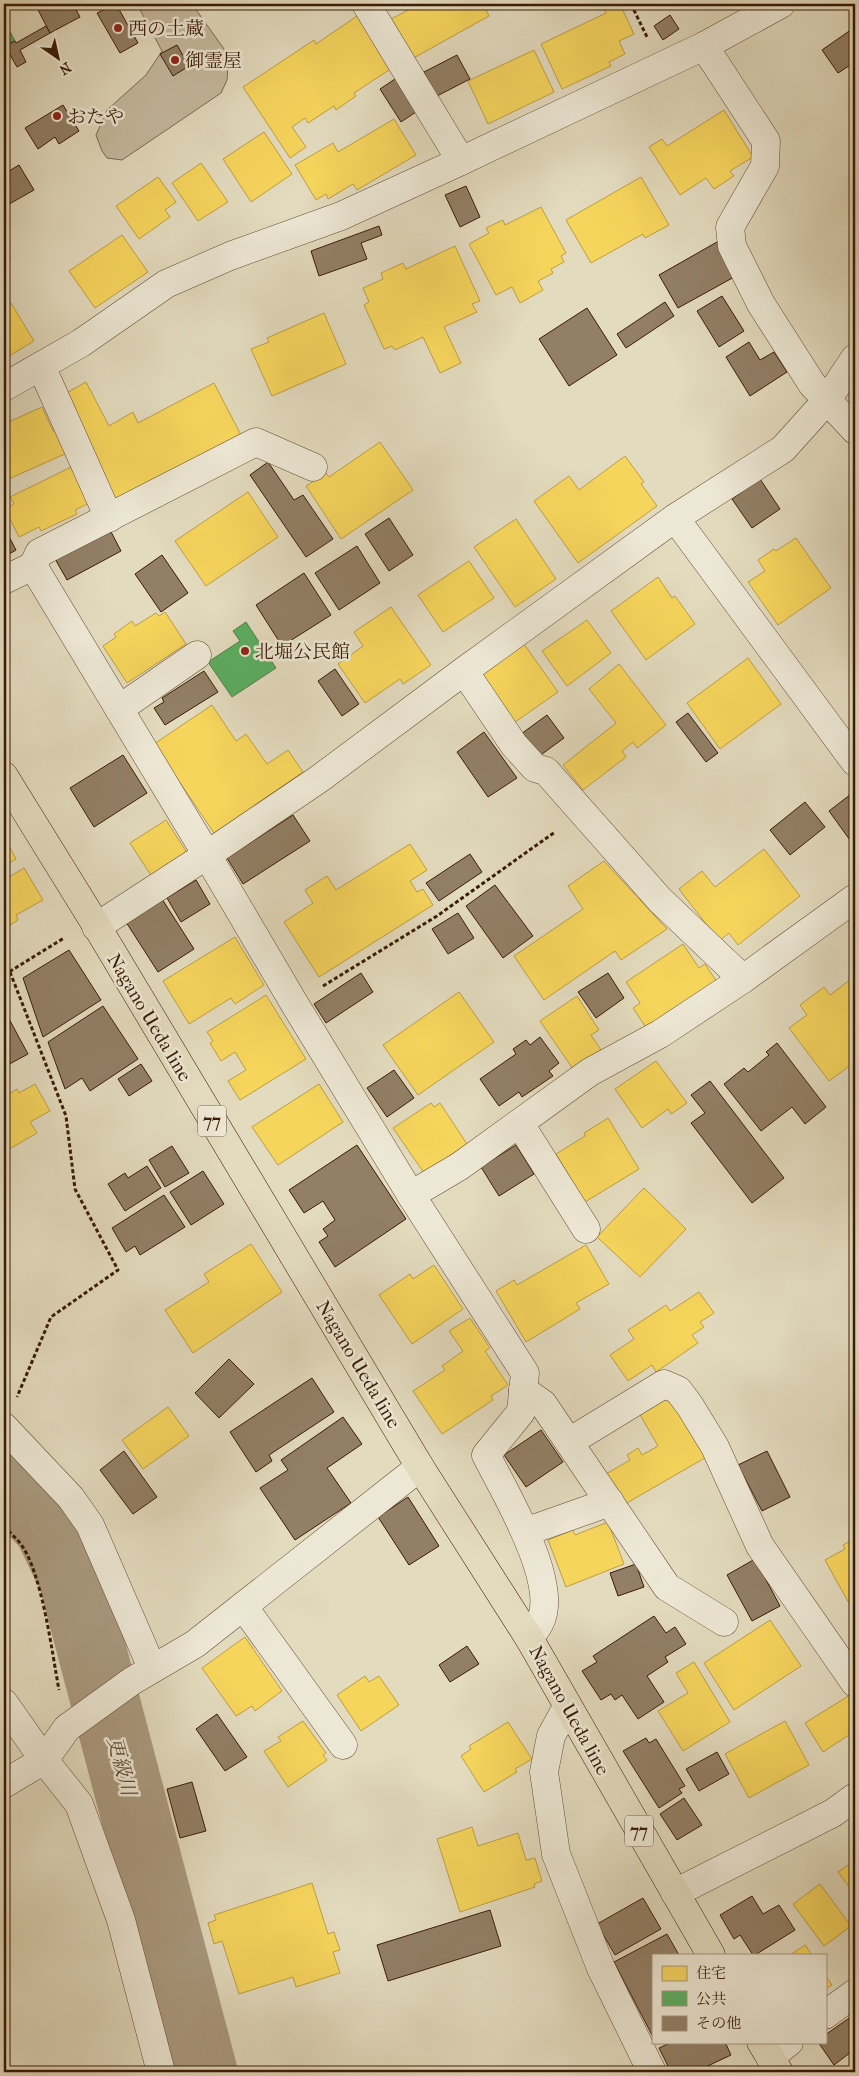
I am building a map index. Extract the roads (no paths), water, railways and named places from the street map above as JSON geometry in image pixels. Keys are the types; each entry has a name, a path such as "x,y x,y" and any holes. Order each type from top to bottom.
{"main road":[{"name":"Nagano Ueda line","path":"4,776 420,1467 529,1638 709,1954"}],"street":[{"path":"366,4 461,161"},
{"path":"4,387 81,343 166,284 230,256 341,216 704,46 781,4"},
{"path":"704,46 766,141 765,166 730,227 732,246 761,304 812,384 855,430"},
{"path":"94,923 207,855 319,779 464,670 675,518 783,449 827,400 855,358"},
{"path":"41,366 108,518"},
{"path":"4,580 33,566 40,553 256,442 314,467"},
{"path":"675,518 855,762"},
{"path":"33,566 411,1195 525,1373 521,1412 486,1455 532,1546 545,1594 541,1622 529,1638"},
{"path":"119,709 197,654"},
{"path":"464,670 514,745 535,768 546,771 660,900 743,979"},
{"path":"411,1195 460,1166 590,1072 660,1034 743,979 855,898"},
{"path":"520,1124 586,1229"},
{"path":"569,1442 664,1384 678,1390 715,1447 760,1546 855,1683"},
{"path":"523,1390 544,1404 667,1588 724,1622"},
{"path":"4,1427 71,1498 90,1525 142,1674"},
{"path":"4,1784 44,1760 69,1727 142,1674 195,1644 420,1467"},
{"path":"525,1532 610,1502"},
{"path":"243,1606 343,1746"},
{"path":"4,1703 44,1760 79,1804 121,1920 161,2072"},
{"path":"567,1707 551,1736 544,1772 556,1854 601,1968 652,2072"},
{"path":"675,1893 833,1813 855,1797"},
{"path":"826,2014 855,1993"}],"waterway":[{"name":"更級川","path":"4,1479 48,1527 73,1579 203,2072"}],"place":[{"name":"西の土蔵","path":"118,28"},
{"name":"御霊屋","path":"175,60"},
{"name":"おたや","path":"57,116"},
{"name":"北堀公民館","path":"245,651"}]}
